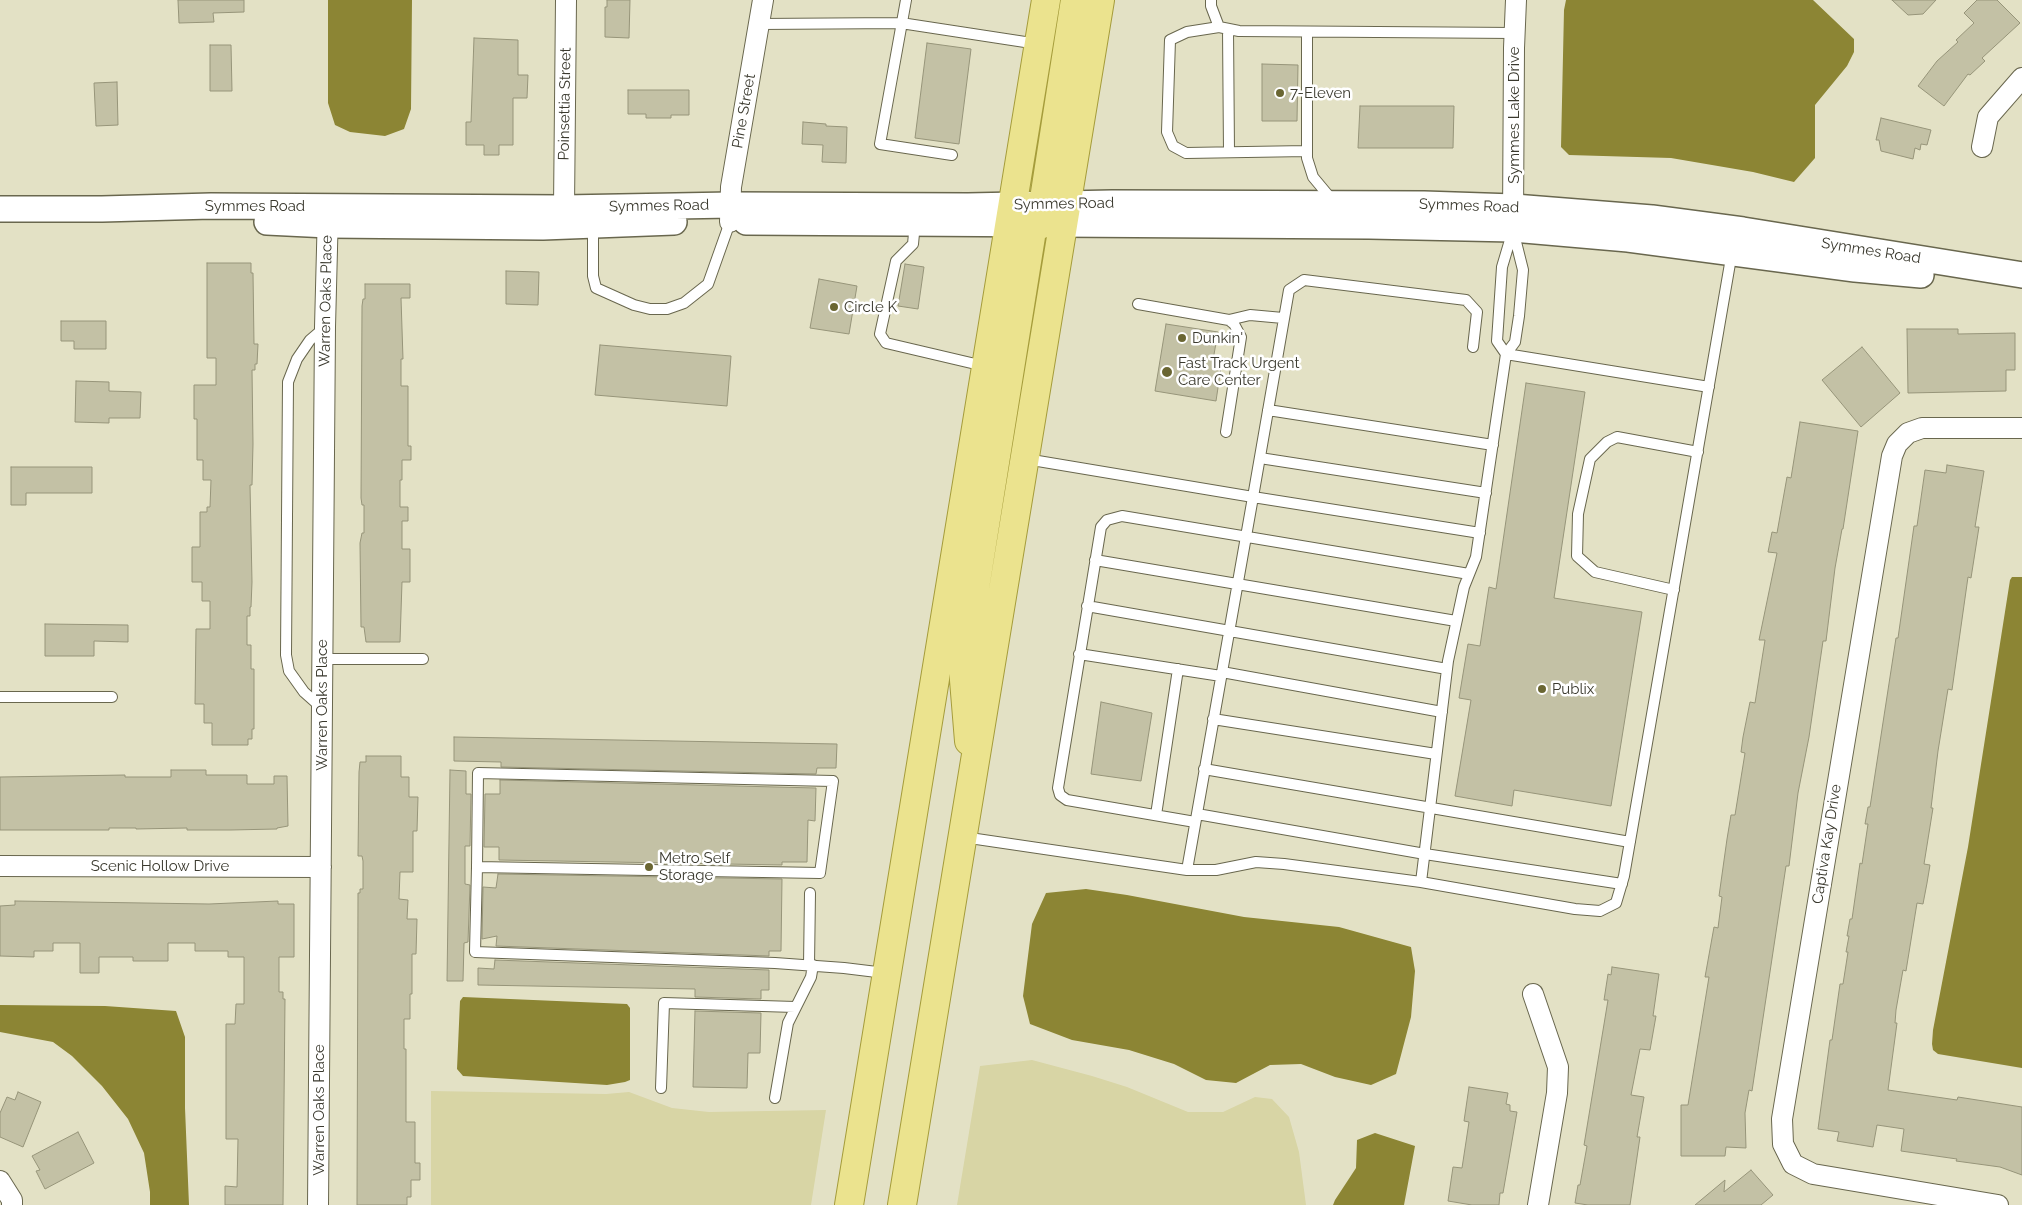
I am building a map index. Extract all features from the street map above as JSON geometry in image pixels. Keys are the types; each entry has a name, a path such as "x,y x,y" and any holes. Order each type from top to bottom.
{"main road":[{"path":"902,1205 1025,459 1038,215 1039,45 1046,0"},
{"path":"974,772 966,705 964,657 1075,0"},
{"path":"849,1205 986,367 1038,215 1100,0"}],"street":[{"name":"Poinsettia Street","path":"564,208 566,0"},
{"name":"Pine Street","path":"730,213 731,186 763,0"},
{"name":"Symmes Lake Drive","path":"1513,218 1516,0"},
{"path":"1982,147 1988,117 2022,78"},
{"name":"Symmes Road","path":"328,215 543,227 593,226 730,213 915,224 1038,215 1335,203 1424,204 1628,239 1856,269 1963,278 2022,275"},
{"name":"Symmes Road","path":"0,209 102,209 260,222 328,215 564,208 730,213 1038,215 1370,226 1513,218 1652,218 2022,275"},
{"name":"Warren Oaks Place","path":"318,1205 325,327 328,215"},
{"name":"Captiva Kay Drive","path":"1998,1205 1813,1174 1793,1164 1783,1144 1782,1119 1892,456 1897,444 1908,433 1922,428 2022,428"},
{"name":"Scenic Hollow Drive","path":"0,866 321,867"},
{"path":"1533,994 1558,1067 1557,1093 1538,1205"},
{"path":"0,1181 12,1200 12,1205"}],"lane":[{"path":"906,0 880,144 952,155"},
{"path":"1211,0 1211,6 1223,28 1229,152"},
{"path":"759,24 901,23 1039,45"},
{"path":"1307,151 1186,153 1173,146 1167,132 1170,40 1186,32 1223,28 1239,31 1515,33"},
{"path":"1307,32 1307,158 1313,177 1335,203"},
{"path":"593,226 592,276 596,288 650,309 667,309 684,303 708,284 730,213"},
{"path":"1513,218 1502,267 1497,341 1506,354 1709,387"},
{"path":"1421,882 1447,669 1464,587 1476,557 1506,354 1515,342 1522,294 1523,270 1513,218"},
{"path":"915,224 913,244 896,261 880,334 886,343 986,367"},
{"path":"963,837 1186,870 1216,870 1256,862 1284,864 1421,882 1574,910 1600,911 1616,903 1622,884 1630,842 1732,252"},
{"path":"1186,870 1289,290 1304,280 1466,300 1477,312 1472,347"},
{"path":"1138,304 1229,320 1250,316 1283,318"},
{"path":"1226,432 1241,337 1234,324 1229,320"},
{"path":"322,708 304,692 290,670 286,655 288,382 297,359 310,340 325,327"},
{"path":"1268,410 1493,445"},
{"path":"1674,590 1595,572 1577,556 1578,514 1590,459 1607,442 1617,437 1698,452"},
{"path":"1260,458 1486,494"},
{"path":"1025,459 1480,533"},
{"path":"1469,574 1245,535 1122,516 1107,520 1101,527 1095,560 1058,780 1060,795 1068,800 1156,815 1196,818 1622,884"},
{"path":"1095,560 1456,622"},
{"path":"1088,606 1447,669"},
{"path":"1079,654 1221,674 1442,712"},
{"path":"322,659 423,659"},
{"path":"1156,815 1178,669"},
{"path":"0,698 112,697"},
{"path":"1213,719 1436,754"},
{"path":"1204,769 1430,806 1630,842"},
{"path":"477,868 820,873 833,781 478,773 475,952 811,965 886,974"},
{"path":"775,1098 788,1023 811,977 810,893"},
{"path":"661,1088 664,1004 795,1007"}],"shaded area":[{"path":"328,0 412,0 411,109 404,129 385,136 350,132 335,125 328,103"},
{"path":"1566,0 1813,0 1854,39 1854,52 1847,66 1815,105 1815,158 1794,182 1753,172 1671,158 1569,155 1561,147 1564,10"},
{"path":"2012,577 2022,577 2022,1068 1938,1054 1933,1050 1932,1044 1933,1030 1968,847"},
{"path":"1086,889 1244,917 1339,927 1411,947 1415,971 1411,1017 1396,1074 1371,1085 1335,1077 1301,1064 1270,1065 1236,1083 1206,1080 1174,1064 1129,1050 1072,1040 1030,1024 1023,996 1032,924 1046,893"},
{"path":"463,997 627,1004 630,1008 630,1080 607,1085 463,1076 457,1069 460,1001"},
{"path":"0,1005 105,1006 176,1011 185,1037 185,1108 189,1205 150,1205 144,1153 128,1119 102,1086 72,1056 53,1042 0,1032"},
{"path":"1032,1060 1127,1087 1188,1112 1223,1112 1255,1097 1272,1099 1289,1117 1299,1152 1306,1205 957,1205 980,1066"},
{"path":"431,1091 606,1094 629,1092 672,1108 709,1112 826,1110 811,1205 431,1205"},
{"path":"1375,1133 1415,1146 1404,1205 1333,1205 1356,1168 1357,1140"}],"building":[{"path":"178,0 244,0 244,12 213,13 214,22 179,23"},
{"path":"607,0 630,0 629,38 605,37 605,7 607,7"},
{"path":"1892,0 1936,0 1923,14 1908,15"},
{"path":"1977,0 1997,0 2020,23 1982,58 1985,61 1970,75 1968,74 1944,106 1918,86 1937,61 1958,42 1956,40 1974,23 1964,13"},
{"path":"474,38 518,40 518,75 528,75 527,98 513,98 513,145 499,145 499,155 484,155 484,145 466,145 466,122 471,122"},
{"path":"927,43 971,49 959,144 915,138"},
{"path":"210,45 231,45 232,91 210,91"},
{"name":"7-Eleven","path":"1262,64 1298,65 1297,121 1262,121"},
{"path":"117,82 118,125 96,126 94,83"},
{"path":"628,90 689,90 689,115 671,115 671,118 646,118 646,114 628,114"},
{"path":"1360,106 1454,106 1453,148 1358,148"},
{"path":"1881,118 1931,130 1927,145 1921,144 1920,150 1915,148 1913,159 1881,151 1879,140 1876,140"},
{"path":"803,122 847,127 846,163 822,162 823,145 802,144"},
{"path":"207,263 251,263 251,273 253,273 254,344 258,344 257,364 255,364 255,370 252,370 253,444 252,485 250,485 252,582 250,616 247,616 247,645 251,645 251,669 254,669 254,729 252,729 252,739 248,739 248,745 212,745 212,723 204,723 204,704 195,704 196,629 210,629 210,601 202,601 202,582 192,582 192,547 200,547 200,512 207,512 207,507 210,507 211,480 203,480 203,460 197,460 197,419 194,419 194,385 216,385 216,358 207,358"},
{"name":"Circle K","path":"905,264 924,267 918,309 898,306"},
{"path":"506,271 539,272 538,305 506,304"},
{"name":"Circle K","path":"819,279 857,286 849,334 810,328"},
{"path":"365,284 410,284 410,298 401,298 403,359 401,359 401,386 408,386 408,446 411,446 411,460 402,460 402,480 400,480 400,507 408,507 408,521 402,521 402,549 410,549 410,582 402,582 400,642 366,642 364,627 361,627 360,543 362,533 364,533 364,505 362,505 361,498 362,306 363,299 365,299"},
{"path":"61,321 106,321 106,349 74,349 74,341 61,341"},
{"path":"1166,324 1218,332 1213,360 1222,361 1216,401 1155,391"},
{"path":"1907,329 1958,329 1958,334 2015,333 2015,370 2006,370 2006,391 1908,393"},
{"path":"600,345 731,356 727,406 595,395"},
{"path":"1862,347 1900,393 1861,427 1822,380"},
{"path":"76,381 109,382 109,391 141,392 140,418 109,418 109,423 75,422"},
{"path":"1526,383 1585,392 1554,598 1642,612 1611,806 1514,790 1512,806 1455,796 1471,700 1459,698 1468,644 1480,646 1489,587 1496,589"},
{"path":"1800,422 1858,431 1835,568 1826,641 1823,641 1809,737 1798,793 1789,866 1786,866 1752,1091 1749,1090 1745,1113 1746,1148 1726,1147 1725,1156 1681,1156 1681,1105 1688,1105 1709,977 1705,977 1714,927 1718,928 1722,897 1719,896 1727,839 1731,815 1735,815 1745,753 1741,752 1743,737 1750,702 1755,703 1765,640 1759,640 1777,553 1768,552 1772,532 1777,533 1787,477 1791,478"},
{"path":"1947,465 1984,471 1975,527 1979,527 1971,578 1968,577 1952,690 1948,689 1938,751 1931,808 1933,808 1924,864 1930,865 1923,904 1917,903 1906,971 1903,970 1896,1010 1895,1023 1897,1023 1888,1090 1957,1100 1958,1097 2022,1107 2022,1175 2000,1167 1901,1151 1904,1129 1877,1125 1873,1147 1837,1141 1839,1132 1818,1129 1830,1040 1832,1040 1840,984 1843,984 1848,952 1846,952 1849,936 1847,936 1850,919 1852,919 1860,863 1862,864 1868,824 1865,824 1868,807 1870,807 1896,638 1898,638 1914,526 1917,526 1925,470 1946,473"},
{"path":"11,467 92,467 92,493 26,493 26,505 11,505"},
{"path":"45,624 128,625 128,642 94,641 94,656 45,656"},
{"path":"1101,702 1152,713 1141,781 1091,774"},
{"path":"454,737 837,744 836,768 817,768 816,774 501,767 501,762 454,761"},
{"path":"366,756 401,756 401,777 409,777 409,797 418,797 417,831 413,831 413,872 400,872 399,899 408,900 407,919 417,919 416,954 412,954 410,1019 404,1019 404,1049 406,1049 406,1122 415,1122 415,1163 420,1163 420,1180 411,1180 411,1197 407,1197 407,1205 357,1205 358,893 360,893 360,889 363,889 363,861 362,856 358,856 359,772 360,762 366,762"},
{"path":"171,770 206,770 206,775 247,775 247,784 274,784 274,776 287,776 288,826 277,829 231,830 109,828 109,830 0,830 0,777 125,775 125,777 171,777"},
{"path":"450,770 466,771 466,794 471,794 470,846 465,846 465,884 470,885 468,942 464,943 463,981 447,981"},
{"path":"500,780 816,788 815,821 808,820 807,862 782,862 782,865 499,860 499,847 484,847 485,794 500,794"},
{"path":"498,874 782,879 781,951 769,951 769,956 496,946 497,936 482,939 483,887 496,888"},
{"path":"15,901 209,904 278,901 278,904 294,904 294,957 279,957 279,992 283,992 283,999 285,999 283,1205 225,1205 225,1186 237,1187 238,1139 226,1139 226,1024 235,1024 236,1004 244,1004 244,957 228,957 228,951 195,951 195,943 168,943 168,961 133,961 133,957 99,957 99,973 80,973 80,943 53,943 53,951 34,951 34,957 0,956 0,906 15,905"},
{"path":"495,960 769,970 769,990 761,990 761,999 695,997 695,989 478,985 478,968 494,969"},
{"path":"1612,967 1659,974 1653,1016 1656,1016 1650,1050 1640,1049 1631,1095 1644,1097 1637,1137 1640,1137 1630,1205 1588,1205 1575,1203 1587,1146 1584,1145 1608,1000 1604,1000 1608,974 1611,975"},
{"path":"695,1011 761,1013 760,1053 748,1053 747,1088 693,1087"},
{"path":"1469,1087 1508,1093 1506,1104 1510,1105 1510,1111 1517,1112 1503,1193 1500,1193 1499,1205 1472,1205 1448,1201 1453,1167 1462,1168 1469,1122 1464,1121"},
{"path":"18,1092 41,1102 23,1147 0,1137 0,1113 7,1097 15,1100"},
{"path":"78,1132 94,1163 45,1189 36,1171 40,1170 32,1156"},
{"path":"1751,1170 1773,1195 1761,1205 1695,1205 1725,1180 1724,1192"}],"place":[{"name":"7-Eleven","path":"1280,93"},
{"name":"Circle K","path":"834,307"},
{"name":"Dunkin'","path":"1182,338"},
{"name":"Fast Track Urgent Care Center","path":"1167,372"},
{"name":"Publix","path":"1542,689"},
{"name":"Metro Self Storage","path":"649,867"}]}
